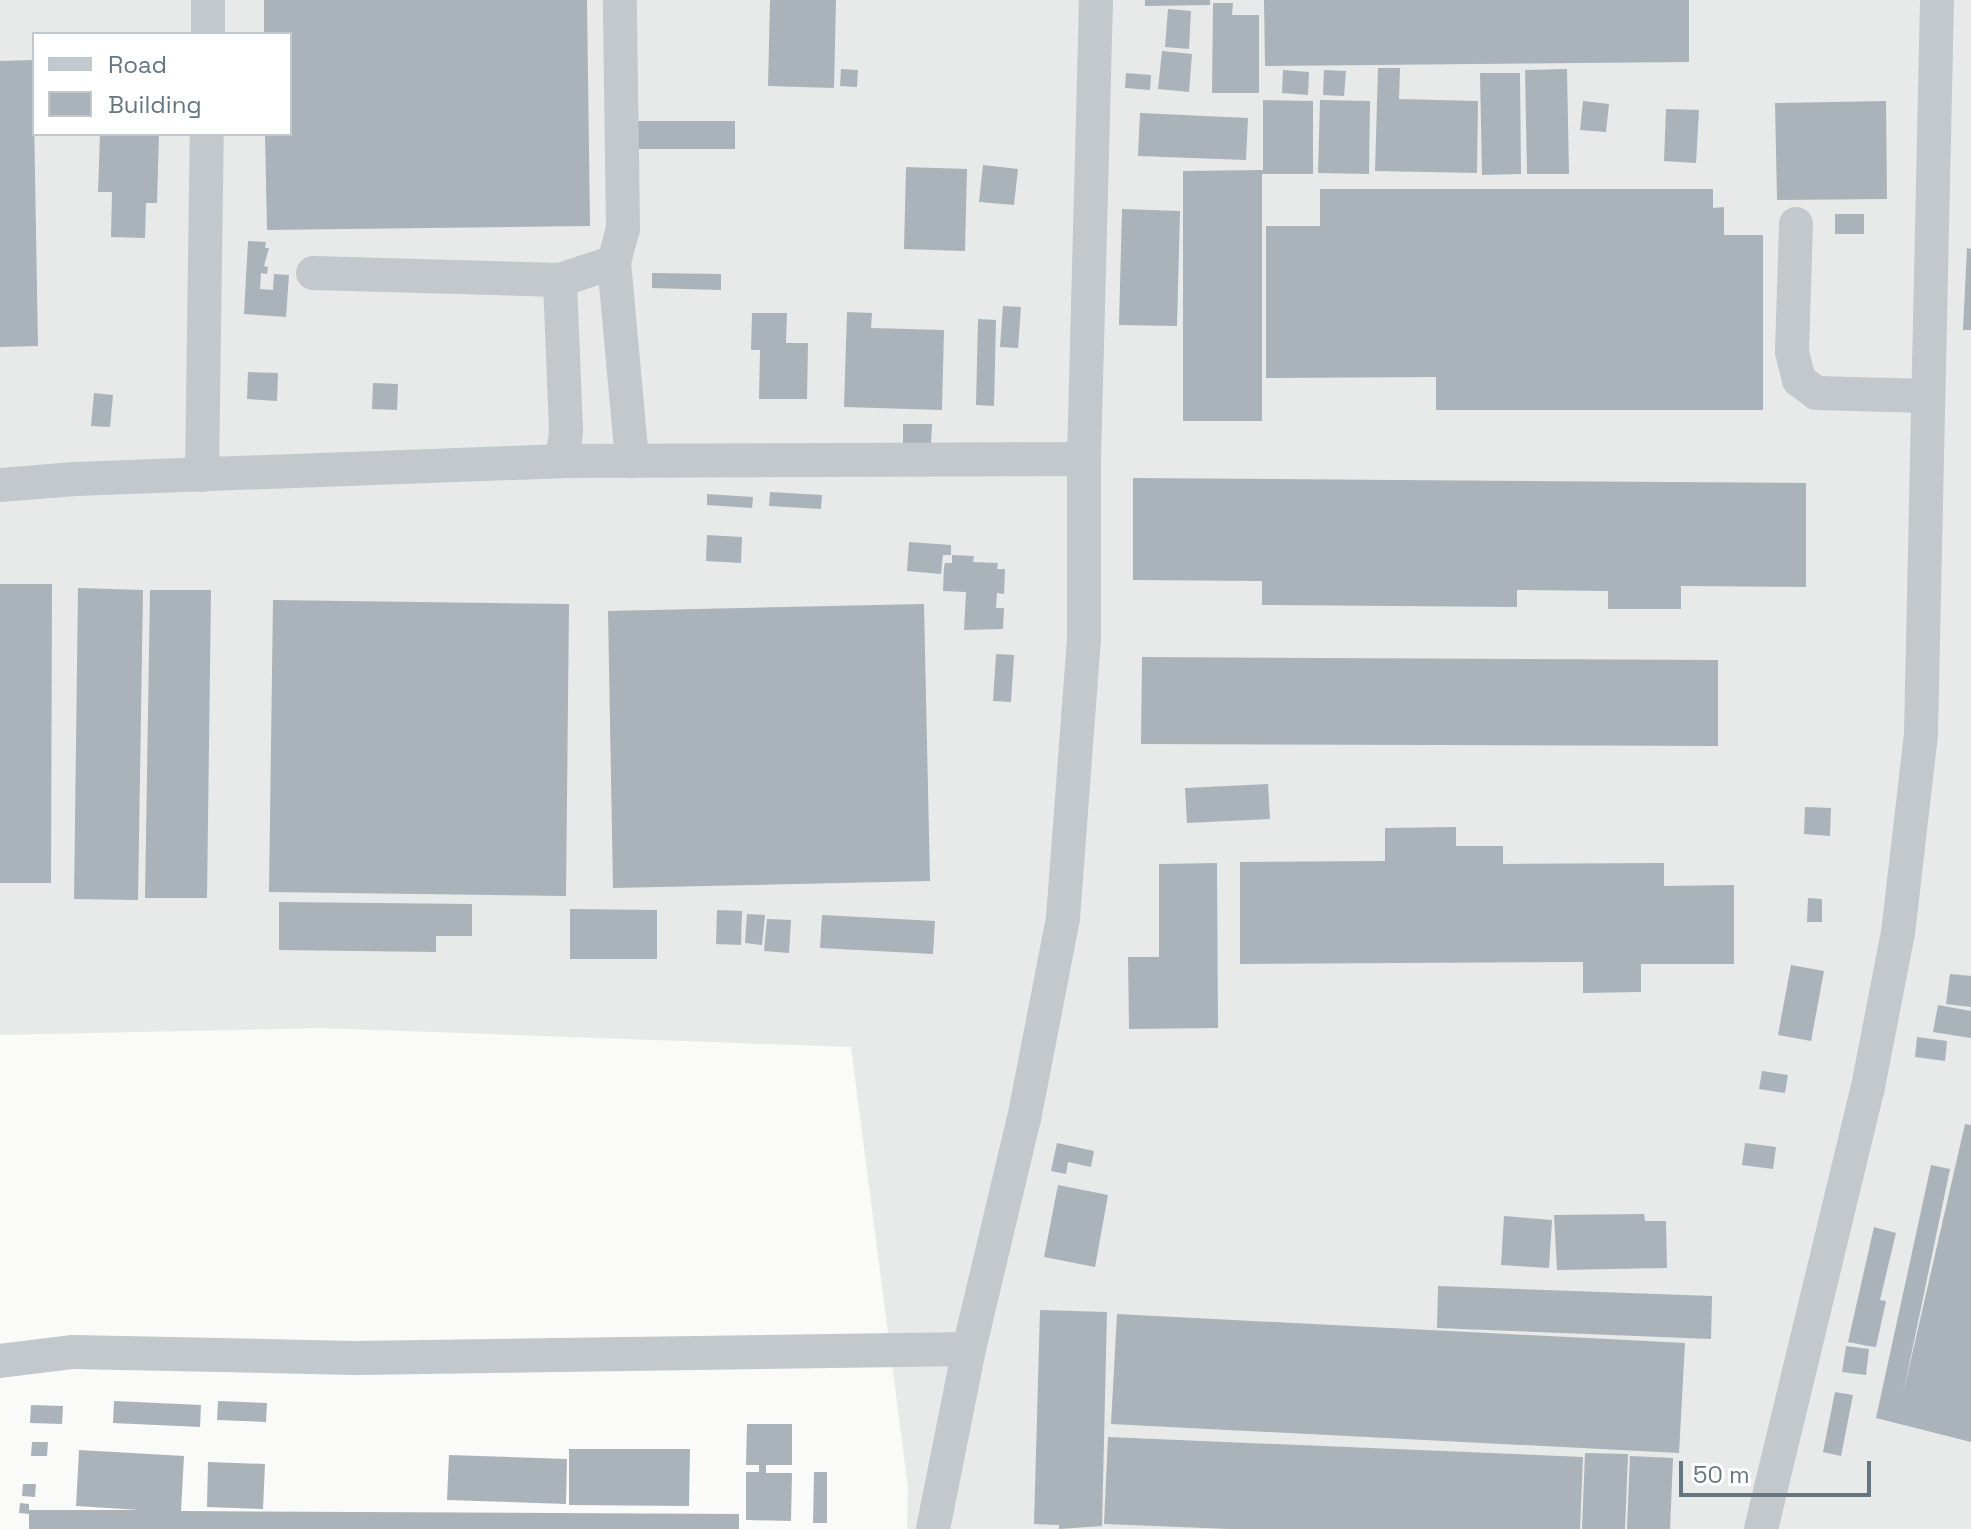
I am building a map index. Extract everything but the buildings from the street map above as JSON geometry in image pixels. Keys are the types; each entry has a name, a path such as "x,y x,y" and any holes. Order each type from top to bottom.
{"street":[{"path":"208,0 208,32"},
{"path":"620,0 623,229 614,262 632,461"},
{"path":"933,1529 969,1349 1024,1119 1063,918 1084,639 1084,459 1096,0"},
{"path":"1761,1529 1867,1092 1898,933 1921,733 1937,0"},
{"path":"202,475 207,136"},
{"path":"1796,224 1792,352 1799,380 1816,393 1928,396"},
{"path":"313,273 560,280 614,262"},
{"path":"560,280 566,431 562,461"},
{"path":"0,485 562,461 1084,459"},
{"path":"0,1361 73,1352 355,1358 969,1349"}],"shaded area":[{"path":"0,0 1971,0 1971,1529 907,1529 908,1488 851,1047 320,1028 0,1035"}]}
